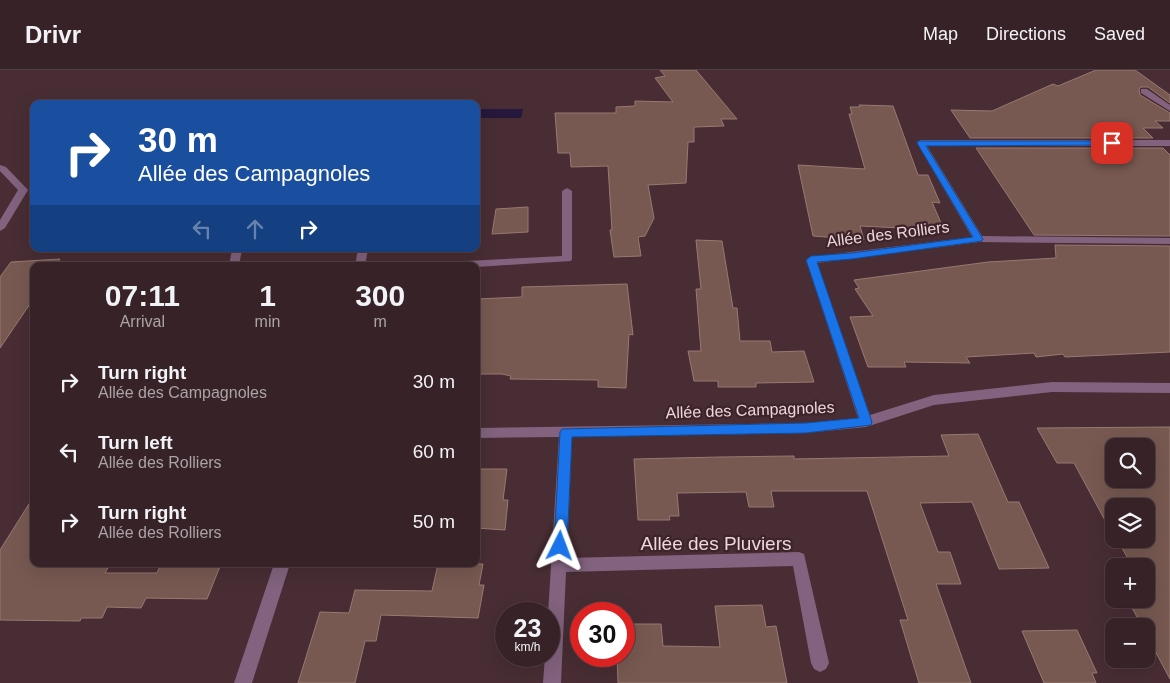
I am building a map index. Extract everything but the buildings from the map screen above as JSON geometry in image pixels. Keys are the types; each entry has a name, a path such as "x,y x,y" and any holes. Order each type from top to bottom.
{"street":[{"path":"1144,90 1170,109"},
{"path":"979,239 921,143 1170,143"},
{"path":"0,168 23,190 0,228"},
{"path":"480,263 567,259 567,191"},
{"name":"Allée des Rolliers","path":"866,422 811,260 979,239 1170,240"},
{"name":"Allée des Campagnoles","path":"480,433 806,428 866,422 934,400 1052,387 1170,388"},
{"path":"552,683 566,432"},
{"name":"Allée des Pluviers","path":"560,565 799,559 820,662"},
{"path":"243,683 281,567"}],"shaded area":[{"path":"480,109 523,109 521,118 480,118"}],"route":[{"path":"560,546 566,432 806,428 866,422 811,260 979,239 921,143 1112,143"}]}
